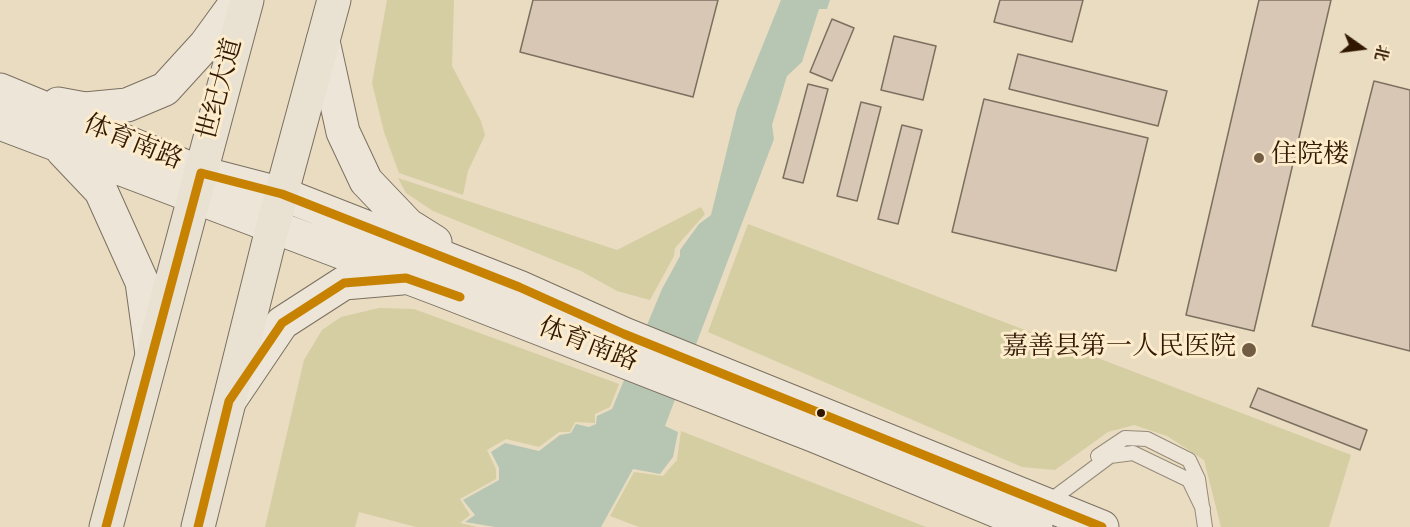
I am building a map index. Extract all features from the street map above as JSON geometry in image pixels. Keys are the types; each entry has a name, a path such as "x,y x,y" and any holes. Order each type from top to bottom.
{"main road":[{"path":"5,103 85,109 127,105 165,89 206,44 238,0"},
{"name":"世纪大道","path":"106,527 247,0"},
{"path":"198,527 278,209 334,0"},
{"path":"323,41 343,132 366,181 408,225 476,270"},
{"name":"体育南路","path":"5,103 58,145 476,270 620,347"},
{"name":"体育南路","path":"5,103 197,185"},
{"path":"58,145 100,191 142,282 152,354"},
{"name":"体育南路","path":"278,209 441,290 620,347 1041,515 1102,527"},
{"path":"230,401 282,324 344,283 406,278 441,290"}],"lane":[{"path":"1041,515 1080,476 1110,456 1132,453 1189,480 1203,509 1205,527"}],"shaded area":[{"path":"387,0 454,0 452,66 481,121 485,135 468,171 463,195 399,173 384,132 372,83"},
{"path":"781,0 830,0 827,9 819,9 802,62 787,76 772,125 774,139 665,426 678,432 673,457 660,474 633,469 601,527 495,527 465,522 475,515 463,500 499,480 499,468 491,452 505,443 539,451 560,435 571,433 576,424 589,427 596,424 597,416 612,409 662,289 680,256 680,250 699,224 711,215 737,109"},
{"path":"398,178 617,250 701,207 705,214 675,248 674,256 650,300 617,291 581,271 433,211 406,193"},
{"path":"748,224 1351,455 1329,527 1221,527 1204,460 1167,436 1134,425 1108,432 1055,470 1022,467 708,332"},
{"path":"379,308 414,309 619,384 610,407 595,414 595,423 575,422 570,432 559,432 539,447 506,439 487,450 496,469 496,479 460,499 470,515 460,523 477,527 416,527 359,512 355,527 265,527 304,360 322,330 341,317"},
{"path":"681,431 926,527 639,527 610,516 634,472 663,476 677,460"}],"building":[{"path":"533,0 718,0 693,97 520,52"},
{"path":"1000,0 1083,0 1072,42 994,22"},
{"name":"住院楼","path":"1259,0 1331,0 1254,331 1186,315"},
{"path":"832,19 854,28 832,81 810,72"},
{"path":"894,36 936,46 923,100 881,90"},
{"path":"1018,54 1167,91 1158,126 1009,89"},
{"path":"1374,81 1410,90 1410,351 1312,326"},
{"path":"808,84 828,89 803,183 783,178"},
{"path":"984,99 1148,138 1116,271 952,232"},
{"path":"861,102 881,107 857,201 837,196"},
{"path":"902,125 922,130 898,224 878,219"},
{"path":"1258,388 1367,430 1360,450 1250,407"}],"transit line":[{"path":"106,527 201,173 282,194 519,287 624,334 1102,527"},
{"path":"198,527 229,401 282,323 344,283 406,278 460,297"}],"place":[{"name":"住院楼","path":"1259,158"},
{"name":"嘉善县第一人民医院","path":"1249,350"}]}
